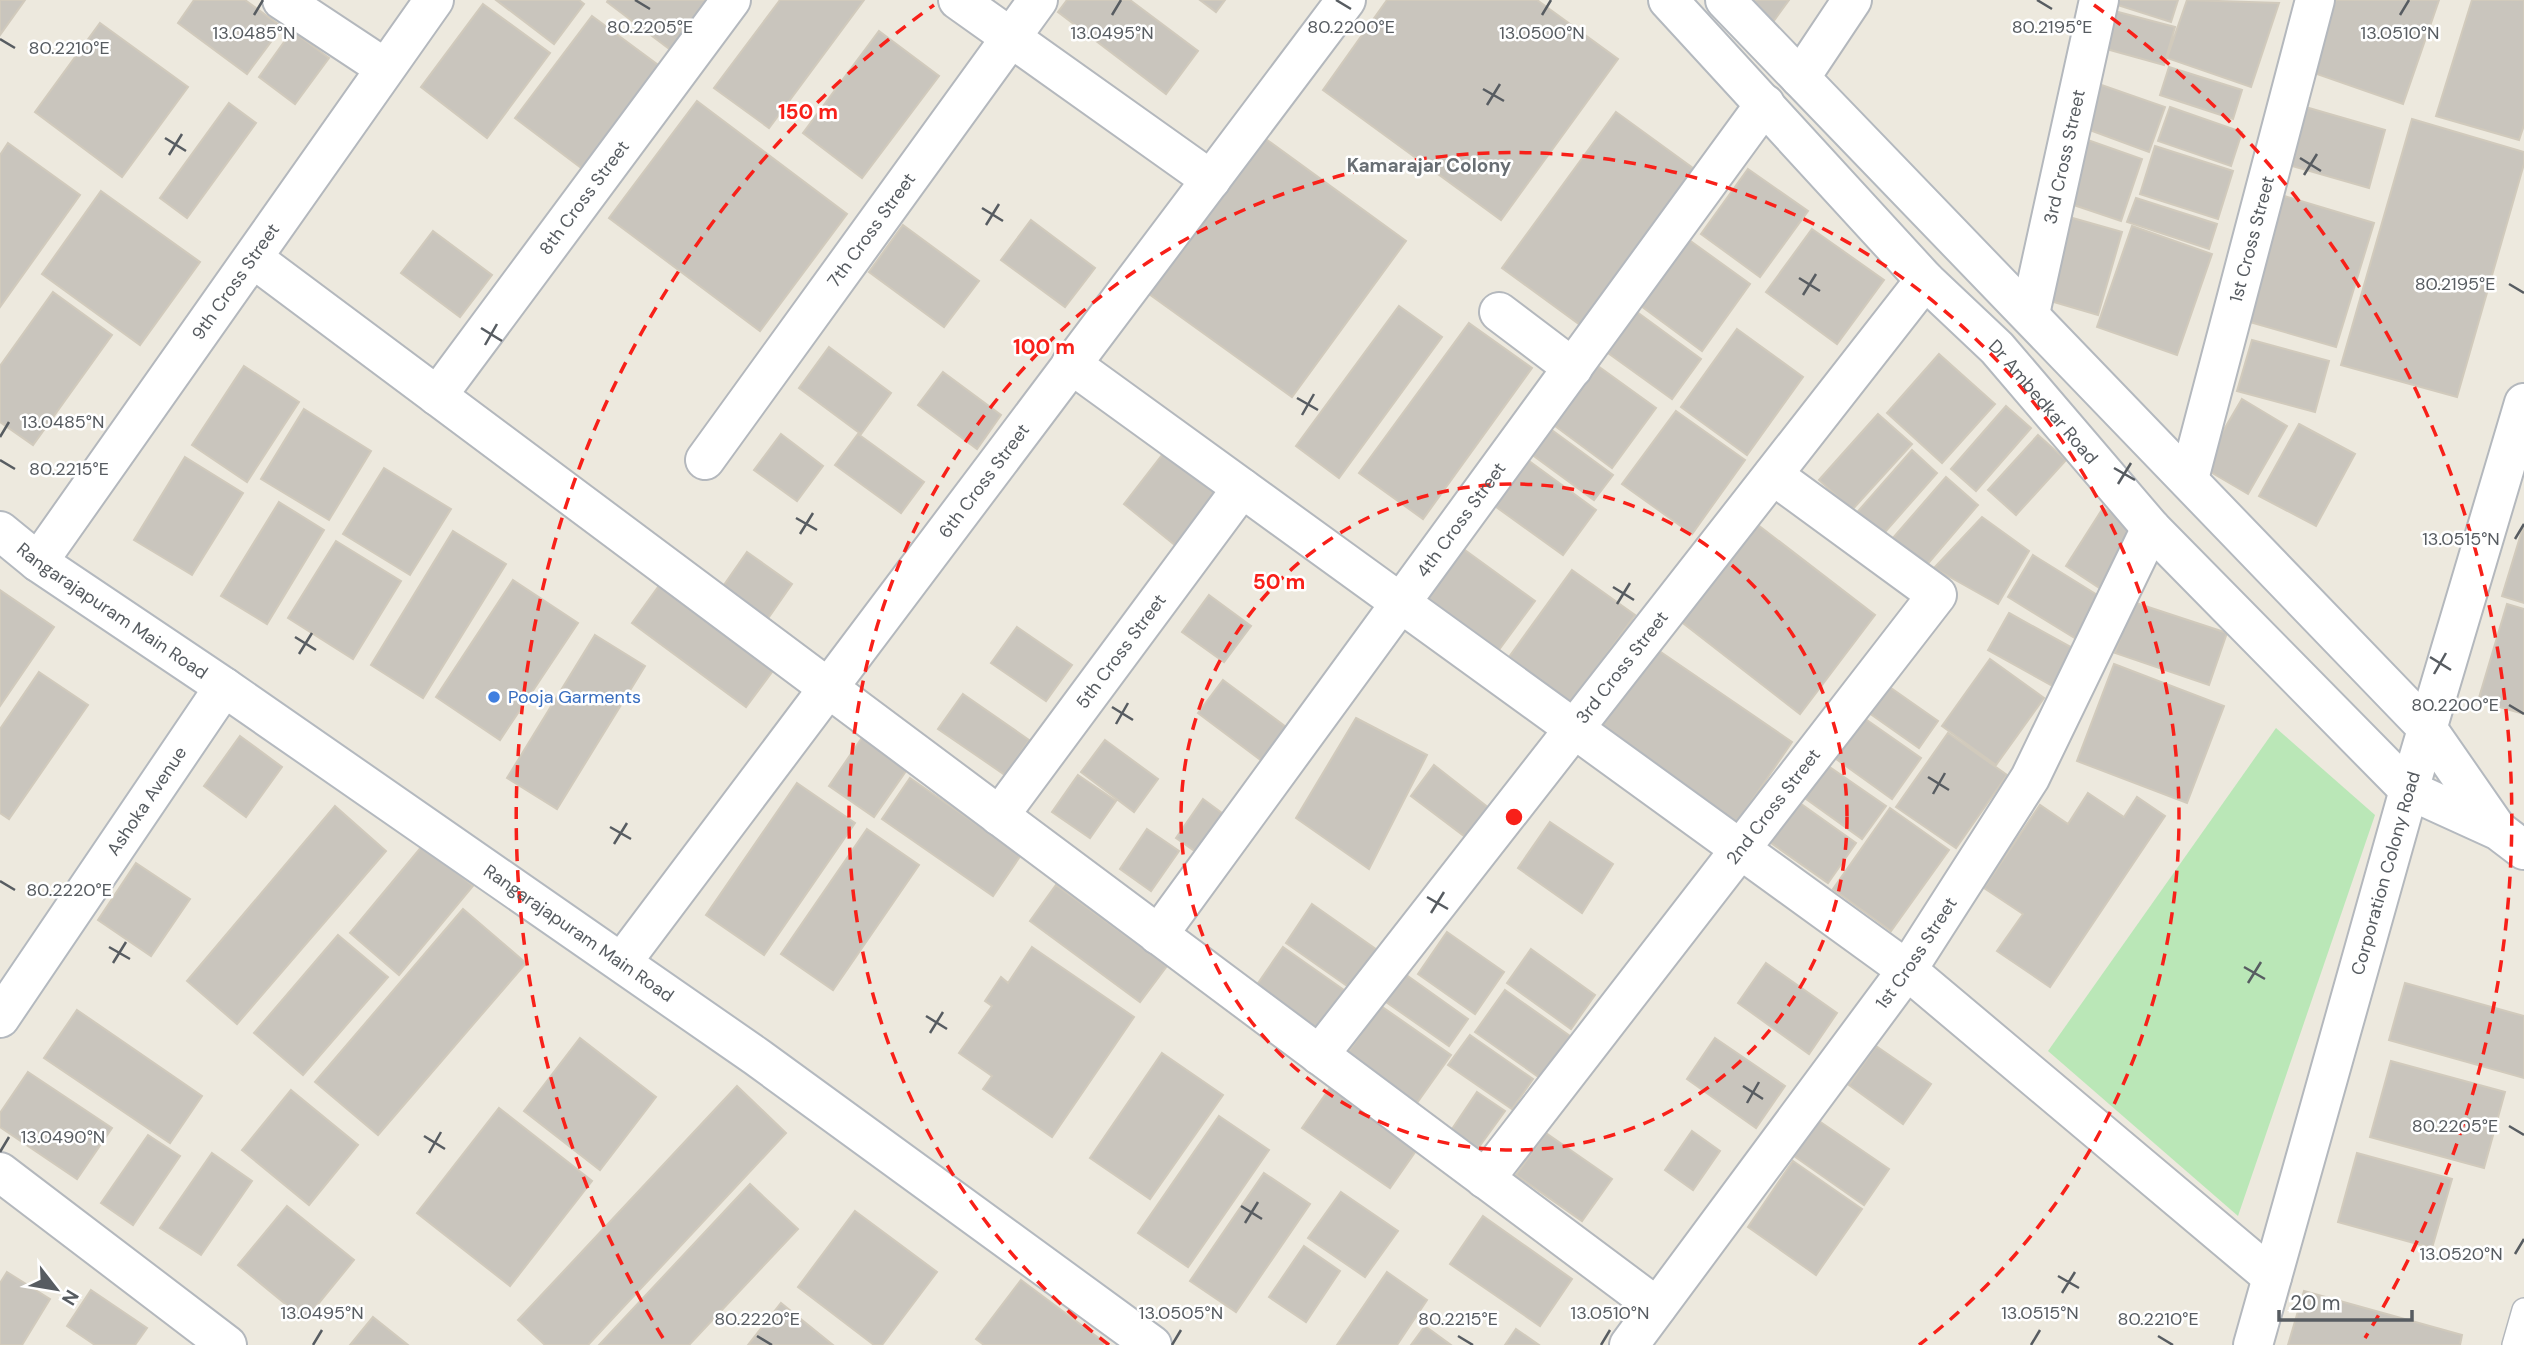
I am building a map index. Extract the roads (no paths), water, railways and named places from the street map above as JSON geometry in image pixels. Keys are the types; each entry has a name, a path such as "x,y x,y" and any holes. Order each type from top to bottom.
{"street":[{"path":"282,0 385,68"},
{"name":"9th Cross Street","path":"38,562 434,0"},
{"name":"8th Cross Street","path":"438,396 731,0"},
{"path":"958,0 1211,180"},
{"name":"7th Cross Street","path":"705,460 1038,0"},
{"name":"6th Cross Street","path":"622,962 1346,0"},
{"name":"Dr Ambedkar Road","path":"1668,0 1925,280 1997,348 2151,528 2409,790 2511,840"},
{"name":"Dr Ambedkar Road","path":"1725,0 2427,728 2511,840"},
{"path":"1800,78 1852,0"},
{"name":"3rd Cross Street","path":"2030,314 2099,0"},
{"name":"1st Cross Street","path":"2189,479 2315,0"},
{"name":"4th Cross Street","path":"1158,935 1765,104"},
{"path":"254,259 1657,1307"},
{"name":"3rd Cross Street","path":"1319,1055 1925,280"},
{"path":"1499,312 1573,368"},
{"path":"1071,364 1908,970 2272,1277"},
{"name":"Corporation Colony Road","path":"2253,1345 2409,790 2524,403"},
{"name":"2nd Cross Street","path":"1485,1179 1937,596 1773,475"},
{"name":"5th Cross Street","path":"999,816 1242,488"},
{"name":"1st Cross Street","path":"1629,1345 1908,970 2030,778 2151,528"},
{"name":"Rangarajapuram Main Road","path":"0,531 38,562 622,962 1133,1340"},
{"name":"Ashoka Avenue","path":"0,1017 224,687"},
{"path":"0,1172 227,1345"}],"lane":[{"path":"2514,1345 2524,1310"}],"place":[{"name":"Pooja Garments","path":"494,697"}],"district":[{"name":"Kamarajar Colony","path":"1429,165"}]}
